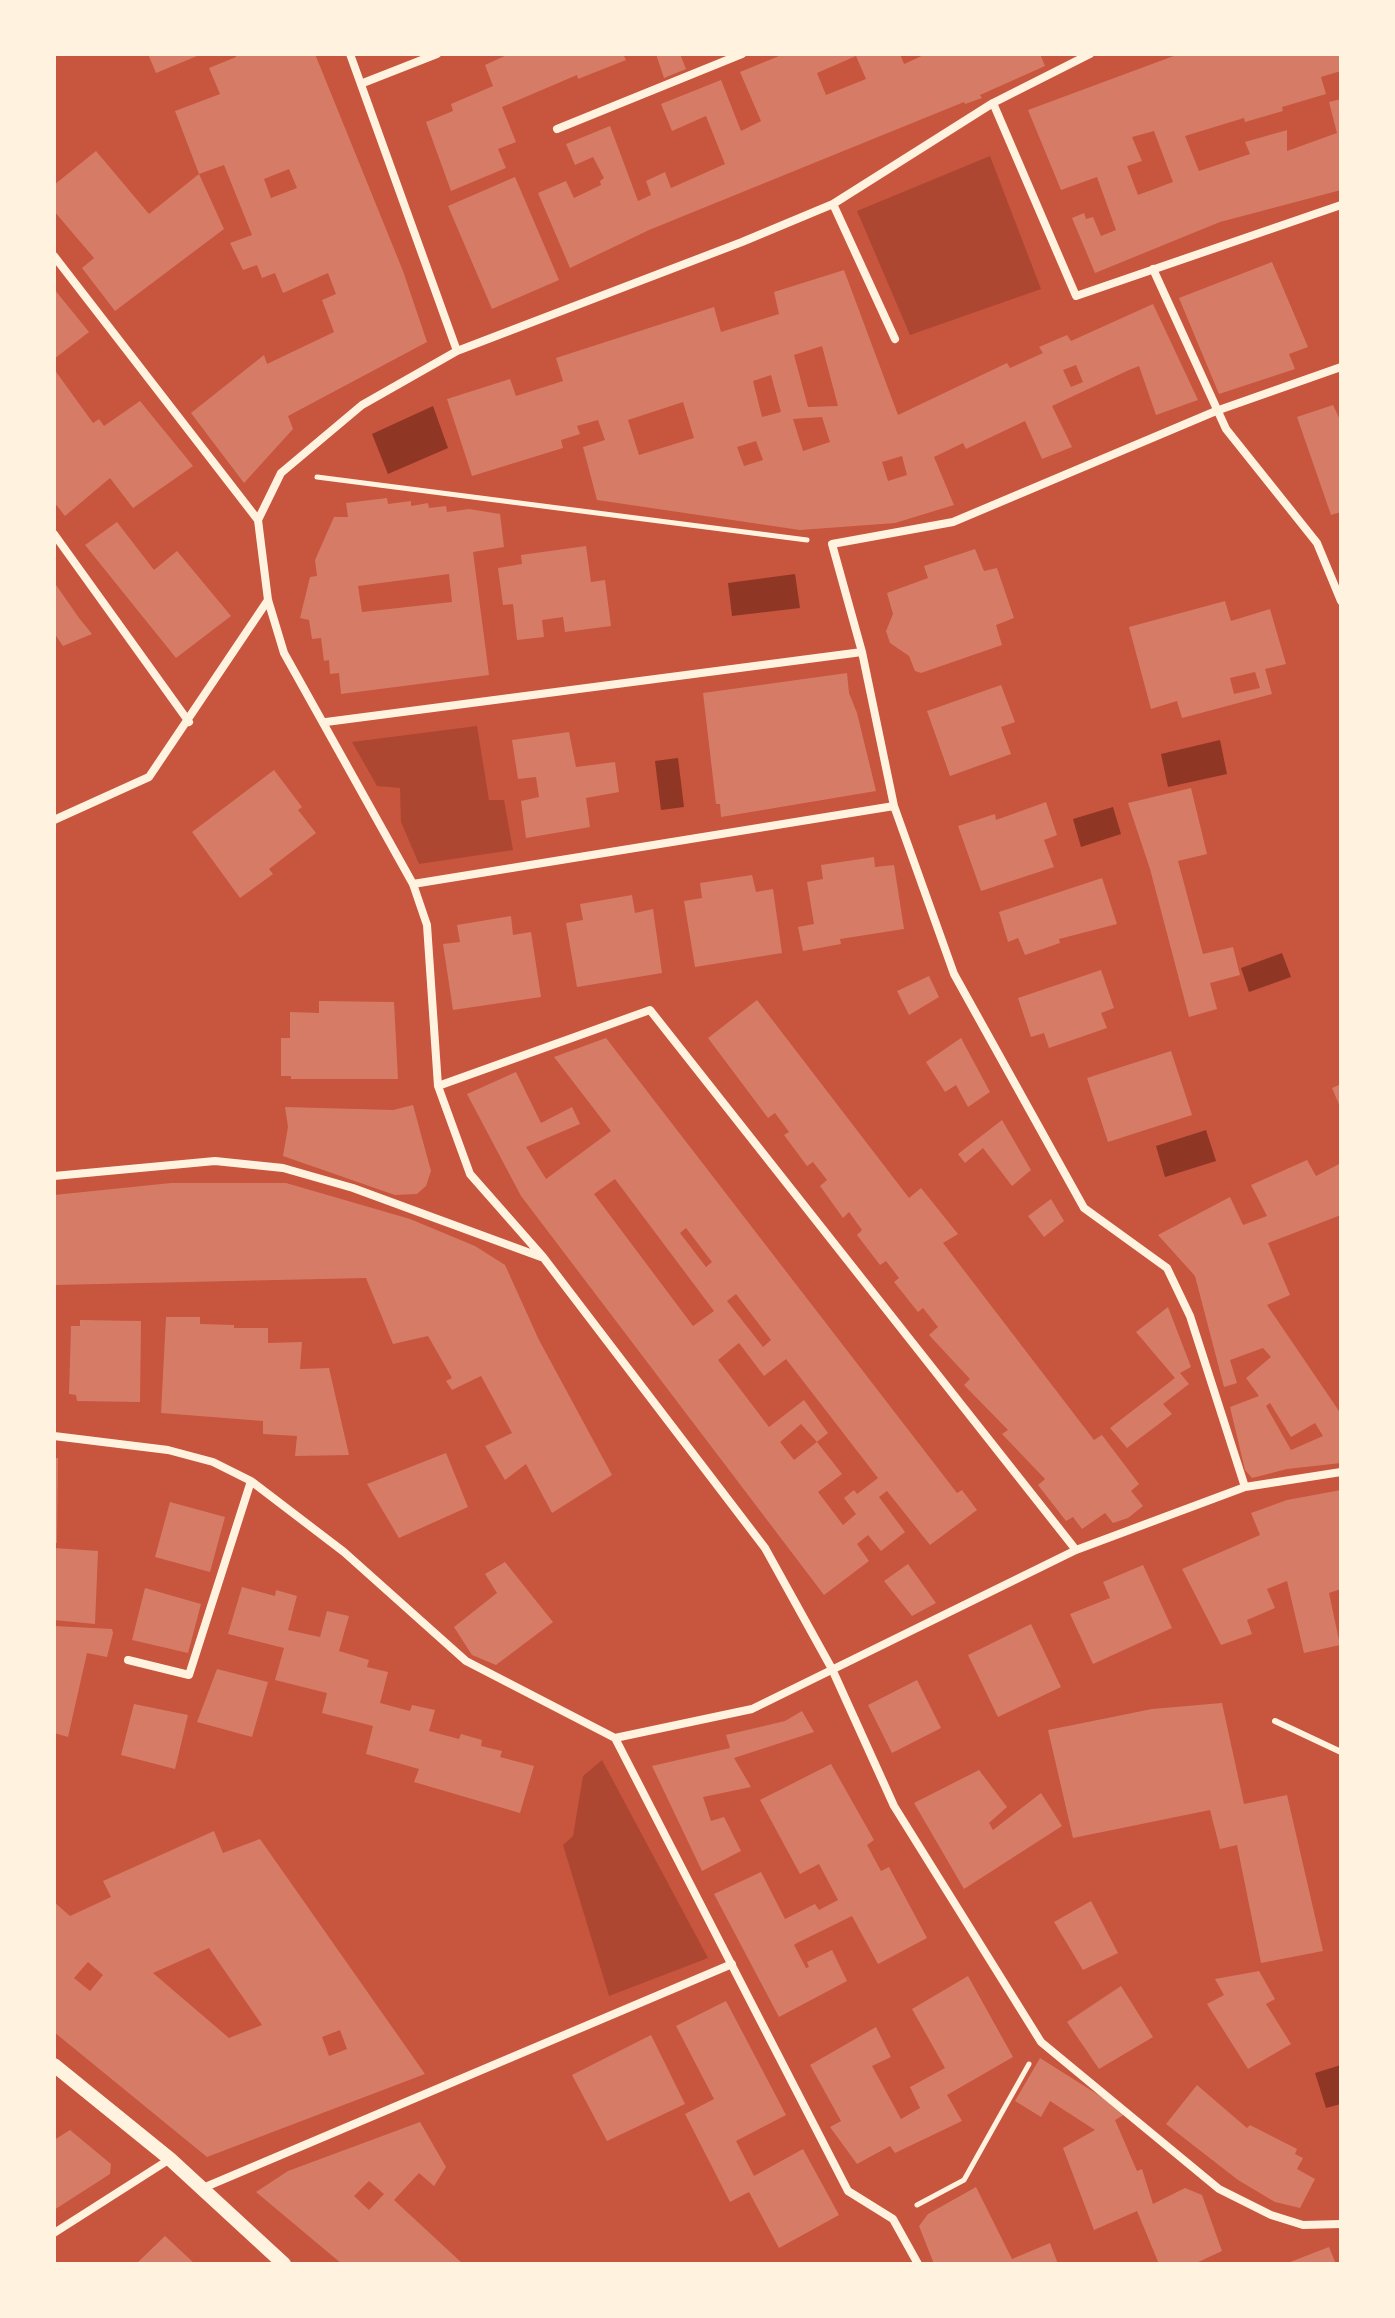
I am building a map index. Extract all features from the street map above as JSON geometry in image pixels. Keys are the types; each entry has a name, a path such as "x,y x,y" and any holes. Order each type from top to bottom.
{"street":[{"path":"350,54 363,83 457,351"},
{"path":"363,83 437,54"},
{"path":"557,129 742,54"},
{"path":"258,520 281,473 362,405 457,351 833,204 1065,58 1090,54"},
{"path":"993,103 1076,296 1341,205"},
{"path":"833,204 895,339"},
{"path":"54,256 258,520 268,600 284,653 326,722 413,884 427,925 438,1086 470,1174 543,1257 765,1548 832,1669 894,1806 1041,2042 1219,2189 1271,2215 1303,2225 1341,2224"},
{"path":"1153,269 1226,429 1317,543 1341,601"},
{"path":"1245,1487 1190,1316 1167,1268 1084,1208 954,974 894,806 862,652 832,544 953,522 1216,411 1341,367"},
{"path":"54,534 189,722"},
{"path":"54,820 149,777 189,722 268,600"},
{"path":"326,722 862,652"},
{"path":"413,884 894,806"},
{"path":"438,1086 650,1010 1076,1550"},
{"path":"54,1176 215,1161 283,1168 353,1188 543,1257"},
{"path":"54,1436 168,1450 213,1462 251,1481 344,1552 466,1661 615,1738 848,2191 893,2219 918,2264"},
{"path":"615,1738 752,1709 1076,1550 1245,1487 1341,1472"},
{"path":"128,1660 189,1675 251,1481"},
{"path":"203,2188 732,1964"},
{"path":"54,2065 170,2159 284,2264"},
{"path":"54,2233 170,2159"}],"lane":[{"path":"1275,1721 1341,1752"}],"path":[{"path":"281,473 832,544"},
{"path":"893,2219 964,2180 1041,2042"}],"shaded area":[{"path":"990,156 1041,289 910,335 857,211"},
{"path":"433,406 448,448 388,474 372,434"},
{"path":"795,574 800,608 732,616 728,583"},
{"path":"477,726 489,800 504,800 513,850 419,864 401,822 400,788 377,786 352,742"},
{"path":"1220,740 1227,774 1168,787 1161,754"},
{"path":"678,758 684,807 661,810 655,761"},
{"path":"1113,807 1121,834 1081,847 1073,819"},
{"path":"1282,953 1291,977 1249,992 1241,968"},
{"path":"1206,1130 1216,1161 1165,1177 1156,1146"},
{"path":"602,1760 708,1958 609,1996 563,1845 573,1836 583,1776"},
{"path":"1341,2065 1341,2104 1326,2108 1315,2073"}],"building":[{"path":"148,54 202,54 156,73"},
{"path":"235,54 315,54 403,271 427,342 288,416 293,429 244,483 191,413 264,355 267,364 334,332 322,300 336,294 328,273 283,293 275,273 262,278 257,265 243,270 230,243 252,235 224,165 199,174 175,111 220,94 209,68 236,57","holes":["289,169 297,188 271,198 264,179"]},
{"path":"509,54 623,54 626,60 578,79 577,75 502,107 516,142 498,149 506,168 451,191 426,122 453,111 451,104 493,86 485,65"},
{"path":"656,54 680,54 686,69 664,78"},
{"path":"784,54 900,54 904,64 926,54 1040,54 1045,66 980,95 982,98 964,102 649,230 570,268 538,193 566,181 574,198 601,185 600,181 604,178 593,157 575,165 566,144 610,126 638,201 651,195 646,181 665,172 671,188 725,164 706,116 672,131 661,104 721,80 741,131 761,121 740,72","holes":["856,56 866,79 826,95 817,73"]},
{"path":"1179,54 1341,54 1341,71 1321,77 1326,94 1282,107 1283,111 1245,122 1244,118 1185,136 1199,171 1250,154 1245,142 1287,130 1287,151 1337,133 1329,102 1341,99 1341,190 1220,222 1095,273 1072,218 1084,213 1086,219 1093,217 1101,236 1116,230 1097,177 1061,190 1028,110","holes":["1154,131 1173,182 1138,195 1127,166 1142,161 1132,137"]},
{"path":"96,151 149,214 199,174 224,229 115,311 82,268 94,258 54,211 54,185"},
{"path":"515,177 559,280 492,309 448,206"},
{"path":"1272,262 1308,347 1289,354 1295,369 1219,394 1179,298"},
{"path":"844,270 898,415 1007,363 1010,368 1043,353 1039,347 1067,335 1071,341 1153,304 1198,400 1156,415 1139,366 1129,370 1052,406 1072,447 1042,459 1025,421 966,449 963,443 934,457 954,505 895,523 800,530 597,500 583,447 605,440 598,420 577,426 580,434 561,440 563,448 472,476 447,399 510,379 516,396 563,381 556,358 714,307 721,332 779,314 774,292","holes":["822,346 838,406 808,407 794,355","1076,365 1083,382 1071,387 1063,370","771,375 781,412 762,417 753,381","683,402 694,438 639,455 628,420","822,417 830,442 803,451 793,419","756,441 763,460 744,466 737,447","902,456 907,475 888,481 882,462"]},
{"path":"54,289 89,332 54,359"},
{"path":"54,369 93,423 99,419 104,426 140,401 193,466 133,508 110,478 65,516 54,502"},
{"path":"1333,405 1341,422 1341,512 1331,515 1297,417"},
{"path":"387,498 388,504 411,501 411,506 428,503 429,508 446,506 447,512 469,509 500,514 504,547 473,552 489,675 341,694 339,673 330,674 329,660 324,661 321,638 312,639 309,620 300,618 310,577 317,576 315,560 334,517 348,517 346,503","holes":["449,574 452,602 362,612 358,586"]},
{"path":"117,522 154,570 177,551 231,616 176,658 85,545"},
{"path":"586,546 591,582 605,580 611,626 565,632 563,617 542,620 544,637 517,640 513,604 503,605 498,568 522,564 521,555"},
{"path":"975,549 984,571 997,568 1014,618 996,625 1002,645 921,673 915,671 909,656 890,643 886,631 893,614 887,593 928,578 924,566"},
{"path":"54,582 92,634 63,646 54,633"},
{"path":"1225,601 1231,621 1270,609 1286,664 1265,669 1272,694 1182,718 1177,701 1151,709 1129,627","holes":["1255,672 1260,688 1234,694 1230,678"]},
{"path":"847,673 849,693 857,713 876,791 721,817 720,804 716,804 703,693"},
{"path":"1001,685 1015,722 1001,727 1011,754 950,776 927,711"},
{"path":"569,732 576,767 615,762 619,792 586,798 590,827 526,838 521,801 539,797 536,777 518,779 512,740"},
{"path":"274,770 302,807 298,810 316,833 269,869 273,874 240,898 192,832"},
{"path":"1191,788 1207,854 1178,861 1203,954 1233,947 1240,975 1210,983 1217,1009 1189,1017 1150,869 1128,803"},
{"path":"1046,802 1057,835 1044,840 1054,867 981,891 958,826 995,814 996,820"},
{"path":"874,857 875,867 894,865 904,929 840,939 841,944 803,951 798,927 814,924 807,882 823,879 821,865"},
{"path":"752,875 756,892 773,889 782,953 695,967 684,901 702,898 700,883"},
{"path":"1102,878 1117,924 1059,939 1060,943 1025,955 1018,938 1008,942 999,912"},
{"path":"632,895 635,913 653,909 662,973 577,987 566,923 583,920 580,904"},
{"path":"511,916 513,935 531,932 541,997 453,1010 443,944 460,942 457,925"},
{"path":"1101,970 1114,1008 1101,1013 1107,1028 1049,1048 1044,1033 1031,1037 1018,998"},
{"path":"929,976 939,997 909,1015 897,991"},
{"path":"757,1000 909,1198 921,1188 958,1234 943,1243 1094,1440 1102,1435 1139,1484 1131,1491 1143,1506 1128,1518 1113,1523 1105,1513 1082,1529 1073,1517 1066,1521 1038,1485 1045,1479 1002,1434 1008,1430 964,1385 970,1379 929,1335 938,1327 923,1308 918,1312 894,1282 899,1278 886,1261 880,1265 857,1235 862,1230 849,1212 843,1218 820,1186 827,1180 813,1162 807,1166 784,1135 789,1132 775,1113 768,1118 708,1038"},
{"path":"319,1001 394,1002 398,1079 291,1079 291,1076 281,1076 281,1038 290,1038 290,1012 319,1013"},
{"path":"606,1038 957,1493 962,1490 977,1510 930,1545 887,1491 879,1497 905,1532 881,1551 868,1535 857,1544 869,1561 824,1595 521,1196 467,1094 516,1072 541,1123 572,1107 580,1124 526,1147 546,1179 611,1131 554,1057","holes":["615,1179 714,1311 693,1326 594,1194","686,1228 712,1262 706,1267 680,1233","736,1294 771,1340 763,1347 727,1301","739,1343 764,1376 786,1359 878,1478 857,1494 854,1490 844,1498 856,1514 843,1525 818,1492 842,1474 817,1442 828,1433 804,1400 769,1427 718,1360","801,1424 817,1442 794,1460 780,1442"]},
{"path":"961,1038 990,1092 968,1107 956,1085 945,1092 926,1062"},
{"path":"1171,1051 1192,1115 1108,1142 1087,1078"},
{"path":"1341,1084 1341,1109 1332,1088"},
{"path":"413,1105 431,1171 426,1186 417,1194 395,1195 283,1156 288,1127 285,1107 393,1110"},
{"path":"1002,1120 1031,1170 1012,1186 983,1148 965,1163 958,1154"},
{"path":"1307,1160 1316,1176 1341,1163 1341,1215 1268,1243 1290,1295 1267,1305 1341,1414 1341,1463 1287,1469 1252,1478 1245,1470 1230,1407 1259,1396 1246,1378 1271,1357 1263,1348 1230,1360 1237,1383 1224,1387 1195,1276 1158,1235 1230,1197 1243,1225 1267,1216 1251,1185","holes":["1270,1403 1291,1437 1315,1423 1323,1436 1291,1450 1266,1406"]},
{"path":"171,1183 286,1183 410,1219 475,1246 505,1265 539,1340 612,1475 552,1513 526,1464 505,1480 485,1446 512,1433 481,1376 452,1390 446,1381 452,1378 428,1336 393,1344 366,1278 54,1285 54,1195"},
{"path":"1051,1199 1064,1221 1044,1237 1028,1216"},
{"path":"1168,1307 1191,1367 1180,1373 1189,1384 1163,1404 1172,1414 1127,1448 1110,1428 1175,1378 1136,1332"},
{"path":"166,1317 200,1317 200,1324 234,1325 234,1328 268,1328 268,1343 302,1342 300,1369 329,1368 349,1455 295,1456 297,1436 263,1434 263,1421 161,1413"},
{"path":"80,1320 141,1321 140,1402 77,1401 76,1395 69,1394 71,1326 80,1326"},
{"path":"446,1453 468,1507 399,1538 367,1484"},
{"path":"54,1458 58,1458 57,1543 54,1543"},
{"path":"1341,1490 1341,1589 1329,1593 1340,1645 1304,1653 1287,1581 1267,1589 1275,1608 1247,1620 1252,1634 1221,1645 1182,1569 1260,1535 1251,1513 1287,1500"},
{"path":"170,1502 225,1517 210,1572 155,1557"},
{"path":"54,1548 98,1551 95,1624 54,1620"},
{"path":"505,1562 553,1622 496,1665 472,1655 454,1627 497,1593 485,1574"},
{"path":"908,1564 936,1603 912,1616 884,1581"},
{"path":"1143,1565 1172,1628 1093,1664 1070,1614 1110,1598 1103,1582"},
{"path":"242,1587 275,1596 276,1590 297,1596 288,1630 320,1637 327,1611 349,1616 339,1651 369,1660 367,1667 388,1672 380,1703 410,1711 412,1705 435,1710 429,1731 459,1739 461,1734 482,1740 481,1746 502,1751 500,1757 534,1766 520,1813 414,1782 419,1769 366,1754 373,1726 322,1713 327,1693 275,1680 284,1648 228,1634"},
{"path":"145,1588 201,1604 188,1653 132,1640"},
{"path":"1031,1624 1061,1687 998,1717 968,1655"},
{"path":"54,1626 112,1629 113,1633 107,1657 87,1653 68,1737 54,1733"},
{"path":"217,1669 268,1682 252,1737 197,1722"},
{"path":"917,1680 941,1728 892,1753 868,1705"},
{"path":"1222,1703 1244,1804 1287,1795 1323,1951 1261,1963 1237,1845 1220,1849 1210,1810 1073,1838 1048,1730 1152,1709"},
{"path":"134,1704 188,1715 175,1769 121,1755"},
{"path":"802,1711 814,1732 734,1758 751,1787 703,1797 711,1821 724,1817 741,1851 702,1871 652,1766 730,1748 726,1735 785,1721"},
{"path":"831,1764 874,1840 867,1845 881,1871 889,1867 927,1938 878,1964 852,1916 797,1943 794,1945 806,1968 809,1967 807,1962 832,1950 847,1981 779,2017 714,1894 761,1872 785,1919 815,1904 819,1910 838,1900 819,1864 800,1874 760,1800"},
{"path":"979,1770 1007,1807 989,1823 993,1830 1041,1793 1062,1826 964,1889 914,1803"},
{"path":"214,1831 223,1853 260,1839 425,2074 207,2157 54,2032 54,1902 70,1916 111,1897 103,1881","holes":["209,1948 262,2025 229,2038 153,1973","88,1962 103,1975 90,1991 74,1978","340,2030 347,2049 329,2056 322,2037"]},
{"path":"1091,1901 1118,1953 1083,1970 1054,1922"},
{"path":"1259,1971 1275,1999 1266,2004 1291,2044 1248,2069 1207,2004 1224,1995 1215,1979"},
{"path":"968,1976 1013,2057 947,2095 962,2121 895,2153 890,2146 857,2164 830,2127 841,2121 810,2065 876,2027 891,2057 872,2066 901,2119 920,2108 910,2087 945,2068 912,2009"},
{"path":"1121,1986 1153,2037 1099,2069 1067,2022"},
{"path":"726,2001 786,2115 736,2141 754,2176 803,2149 839,2215 779,2248 749,2192 730,2202 685,2114 714,2099 676,2026"},
{"path":"651,2035 685,2104 607,2141 572,2075"},
{"path":"1040,2058 1127,2113 1115,2120 1137,2171 1142,2169 1153,2204 1185,2188 1202,2195 1222,2251 1194,2264 1159,2264 1137,2211 1094,2230 1063,2148 1095,2130 1050,2101 1041,2117 1015,2101"},
{"path":"1197,2085 1247,2128 1250,2125 1297,2149 1295,2154 1303,2158 1297,2169 1315,2179 1300,2208 1275,2202 1238,2180 1166,2124"},
{"path":"420,2122 446,2167 434,2186 419,2173 394,2200 463,2264 342,2264 256,2192 288,2171","holes":["369,2181 384,2194 369,2210 354,2196"]},
{"path":"70,2130 111,2164 110,2174 54,2210 54,2140"},
{"path":"976,2187 1012,2259 1050,2243 1058,2264 934,2264 919,2226 928,2214"},
{"path":"165,2236 195,2264 136,2264"},
{"path":"1329,2247 1336,2264 1285,2264"}]}
